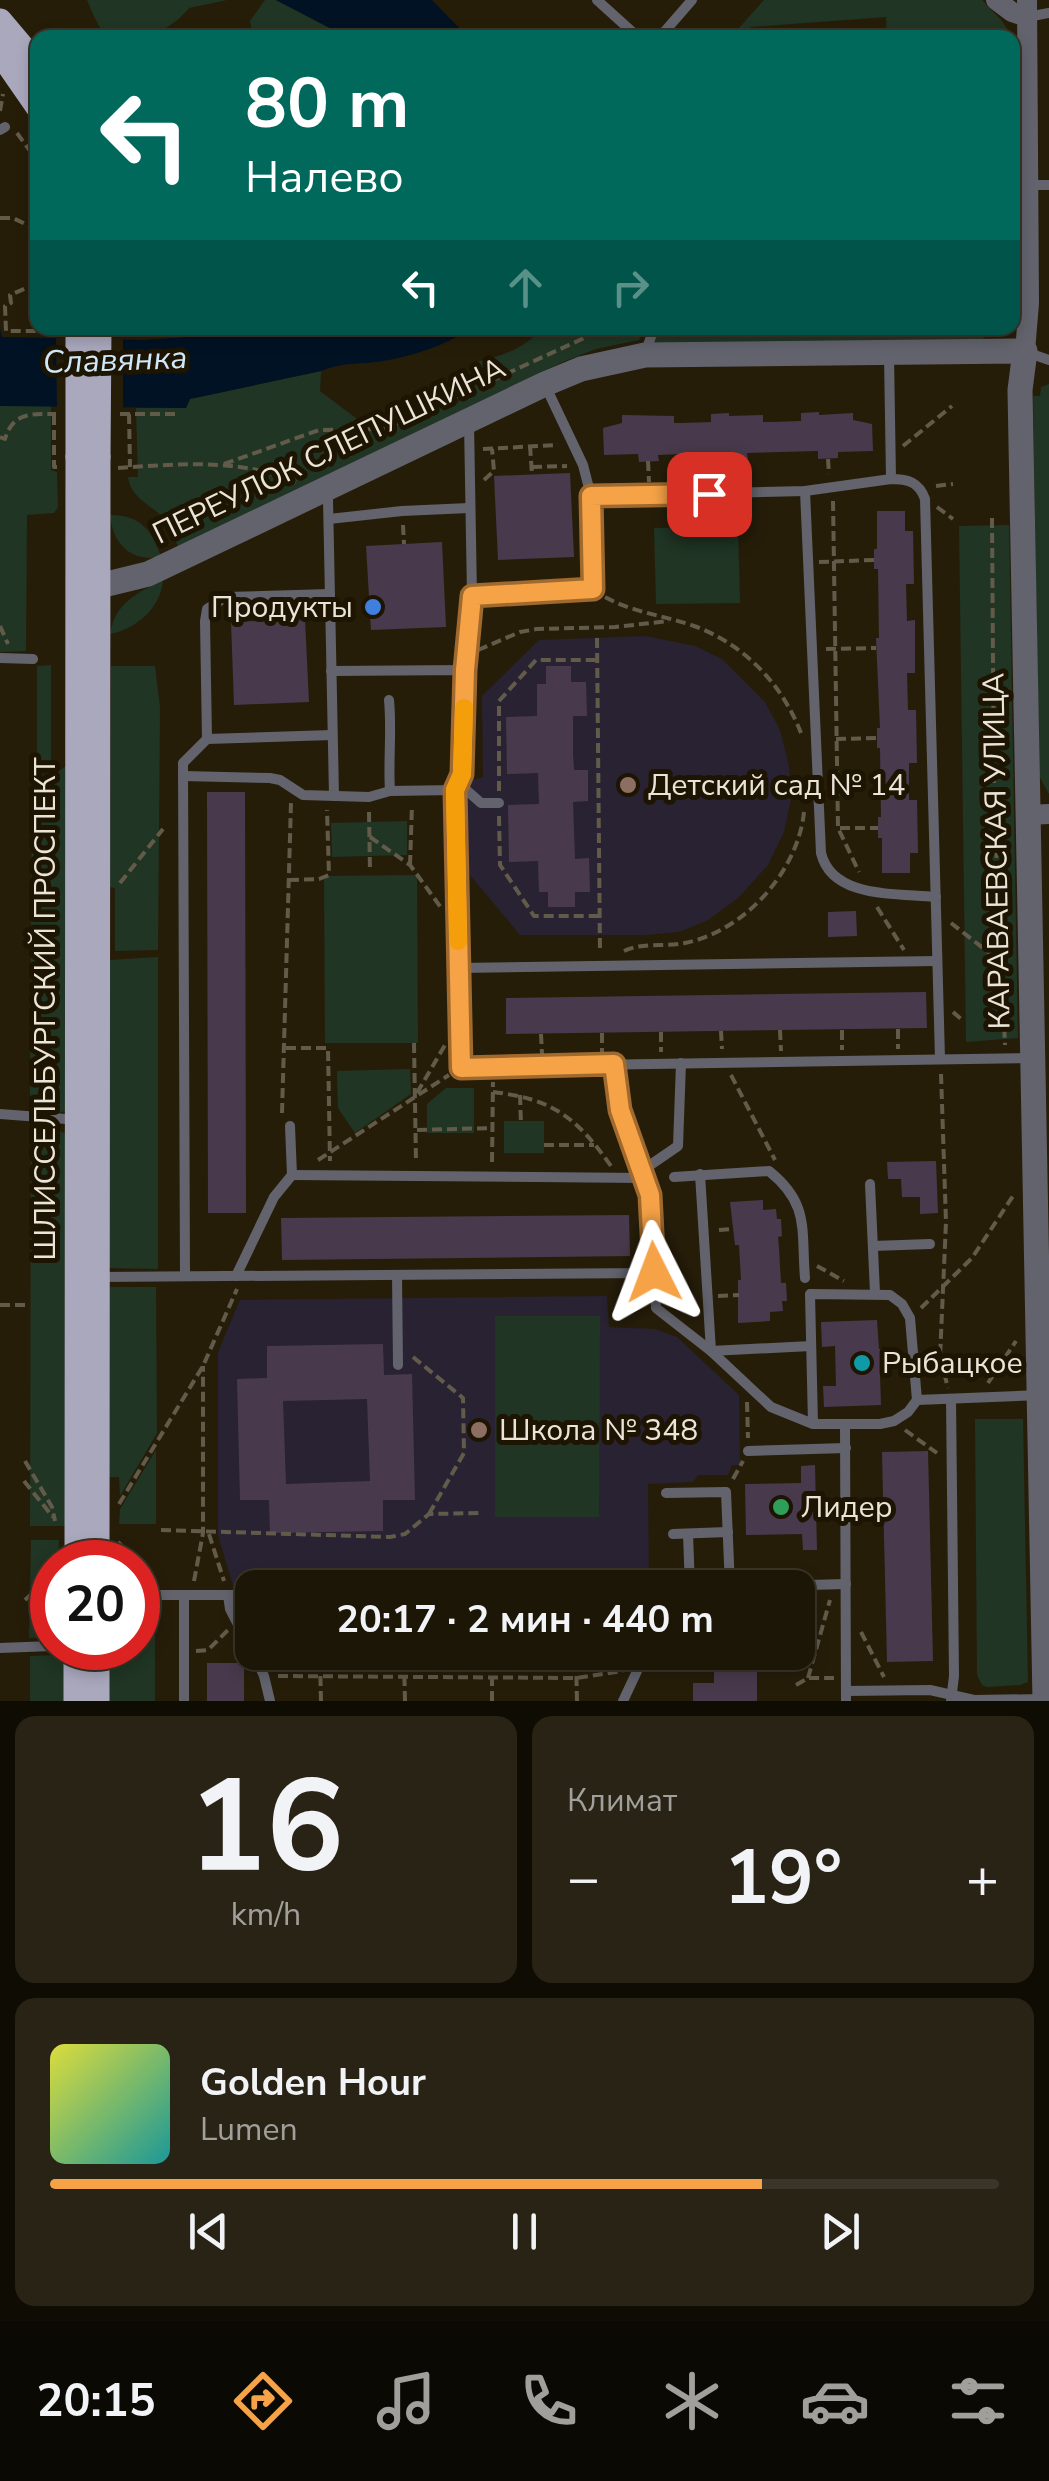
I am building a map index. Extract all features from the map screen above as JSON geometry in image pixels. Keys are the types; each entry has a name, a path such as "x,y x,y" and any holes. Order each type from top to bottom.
{"main road":[{"path":"0,21 30,57"},
{"path":"0,52 30,95"},
{"path":"62,335 87,462"},
{"path":"87,462 98,335"},
{"name":"ШЛИССЕЛЬБУРГСКИЙ ПРОСПЕКТ","path":"78,1540 87,1277 87,462"},
{"name":"ШЛИССЕЛЬБУРГСКИЙ ПРОСПЕКТ","path":"87,1277 96,1540"},
{"path":"76,1670 76,1701"},
{"path":"97,1670 97,1701"}],"street":[{"path":"996,0 1012,12 1027,8"},
{"name":"КАРАВАЕВСКАЯ УЛИЦА","path":"1027,8 1038,185 1029,303 1037,356 1020,390 1038,814 1035,1058 1042,1085 1035,1339 1045,1519 1045,1700"},
{"name":"ПЕРЕУЛОК СЛЕПУШКИНА","path":"88,586 148,574 581,370 645,355 1037,356"}],"lane":[{"path":"597,0 630,30"},
{"path":"666,30 692,0"},
{"path":"1027,8 1049,13"},
{"path":"645,355 652,335"},
{"path":"889,354 891,480"},
{"path":"472,596 593,589 591,496 583,465 545,384"},
{"path":"469,420 472,596 460,789 461,1068 1035,1058"},
{"path":"591,496 804,491 904,479 921,489 925,498 940,1059"},
{"path":"325,490 330,594 330,796"},
{"path":"804,491 825,868 843,884 936,898"},
{"path":"328,519 402,510 469,508"},
{"path":"185,1276 184,763 206,739 204,621 207,610 226,598 330,594"},
{"path":"5,658 32,659"},
{"path":"331,670 465,670"},
{"path":"389,700 390,792"},
{"path":"206,739 332,734"},
{"path":"184,776 270,778 280,780 295,792 330,796 369,797 390,792 460,789 481,803 498,803"},
{"path":"458,968 938,961"},
{"path":"292,1176 641,1175 678,1146 681,1063"},
{"path":"608,1064 650,1195 656,1308 712,1351 771,1407 813,1424 894,1421 908,1412 916,1400 910,1318 902,1304 890,1295 810,1294 813,1424"},
{"path":"0,1114 88,1120"},
{"path":"240,1276 274,1197 292,1176 290,1126"},
{"path":"674,1177 768,1170 789,1187 800,1204 805,1278"},
{"path":"700,1174 712,1351"},
{"path":"870,1184 870,1293"},
{"path":"873,1246 930,1244"},
{"path":"87,1277 654,1272"},
{"path":"396,1275 398,1365"},
{"path":"712,1351 811,1346"},
{"path":"916,1400 1040,1396"},
{"path":"951,1399 952,1698"},
{"path":"845,1425 841,1584 846,1604 846,1696 930,1690 974,1700 1045,1700"},
{"path":"748,1451 846,1448"},
{"path":"666,1494 726,1492 729,1570"},
{"path":"673,1534 728,1532"},
{"path":"688,1534 689,1570"},
{"path":"815,1585 841,1584"},
{"path":"160,1594 235,1595"},
{"path":"184,1701 188,1595"},
{"path":"228,1595 235,1620"},
{"path":"0,1648 30,1647"},
{"path":"261,1670 270,1701"},
{"path":"624,1701 638,1670"}],"path":[{"path":"0,86 4,96 0,110 30,151"},
{"path":"0,218 13,218 30,226"},
{"path":"224,464 319,430 386,428 587,335"},
{"path":"891,456 952,406"},
{"path":"54,414 87,462 130,467 242,465 325,490"},
{"path":"128,414 130,467"},
{"path":"468,450 573,444"},
{"path":"530,446 532,471 583,465"},
{"path":"469,494 494,471 492,449"},
{"path":"738,460 739,493"},
{"path":"648,462 649,495"},
{"path":"921,489 953,484"},
{"path":"833,487 838,828 868,890"},
{"path":"992,518 994,800 1005,1044"},
{"path":"404,536 404,544"},
{"path":"808,562 874,560"},
{"path":"593,589 627,608 715,635 754,662 785,701 805,746"},
{"path":"466,654 537,629 615,627 674,620"},
{"path":"0,626 5,632 5,658"},
{"path":"596,638 599,935"},
{"path":"812,650 876,648"},
{"path":"597,660 536,660 499,700 498,803 500,866 534,916 598,916"},
{"path":"816,740 877,738"},
{"path":"410,865 412,791"},
{"path":"290,1126 282,1114 291,803 295,792"},
{"path":"289,880 320,880 329,874 330,796"},
{"path":"369,797 370,872"},
{"path":"604,966 629,948 689,942 724,928 755,905 785,869 802,834 804,806"},
{"path":"838,828 878,828"},
{"path":"113,890 164,829"},
{"path":"370,838 410,865 458,928"},
{"path":"936,910 1002,964"},
{"path":"415,1097 458,1023"},
{"path":"898,1028 898,1060"},
{"path":"780,1030 780,1062"},
{"path":"842,1030 842,1060"},
{"path":"721,1031 722,1062 789,1187"},
{"path":"661,1032 662,1063"},
{"path":"602,1033 608,1064"},
{"path":"540,1034 542,1065"},
{"path":"414,1042 416,1176"},
{"path":"284,1048 328,1048 331,1176"},
{"path":"940,1059 946,1222 940,1358 951,1399"},
{"path":"492,1066 492,1177"},
{"path":"292,1176 461,1068"},
{"path":"492,1092 520,1095 566,1115 587,1132 619,1178"},
{"path":"520,1095 521,1124"},
{"path":"415,1130 492,1128"},
{"path":"544,1145 596,1146"},
{"path":"492,1150 504,1150"},
{"path":"910,1318 972,1258 1015,1193"},
{"path":"804,1258 870,1293"},
{"path":"111,1516 203,1366 240,1276"},
{"path":"0,1305 25,1305"},
{"path":"970,1398 1035,1339"},
{"path":"162,1530 206,1534 405,1534 429,1514 464,1454 463,1398 398,1344"},
{"path":"188,1595 206,1534 203,1366"},
{"path":"894,1421 951,1463"},
{"path":"24,1461 52,1507 52,1516"},
{"path":"24,1482 62,1534"},
{"path":"429,1514 482,1513"},
{"path":"206,1534 228,1595"},
{"path":"111,1535 116,1540"},
{"path":"808,1678 841,1584"},
{"path":"25,1600 30,1596"},
{"path":"846,1604 890,1690"},
{"path":"184,1652 208,1650 235,1624"},
{"path":"321,1670 321,1701"},
{"path":"404,1670 404,1701"},
{"path":"492,1670 492,1701"},
{"path":"576,1670 576,1701"},
{"path":"264,1676 576,1678 631,1670"},
{"path":"796,1685 808,1678 846,1678"}],"shaded area":[{"name":"Детский сад № 14","path":"645,636 695,646 722,659 765,702 780,730 789,766 791,799 784,832 768,865 738,898 708,920 679,932 520,935 465,869 462,794 466,782 483,777 482,696 539,640"},
{"name":"Школа № 348","path":"607,1296 609,1327 655,1329 677,1337 739,1395 740,1465 732,1465 728,1475 698,1475 693,1482 648,1484 649,1570 235,1570 233,1586 218,1535 218,1352 240,1300"}],"green space":[{"path":"87,0 227,0 189,8 161,30 102,30"},
{"path":"265,0 276,0 334,30 252,30 250,21"},
{"path":"764,0 982,0 1008,30 887,30 886,17 737,30"},
{"path":"535,335 641,335 639,340 596,349 565,361 178,547 167,522 130,485 128,477 138,477 136,408 186,408 190,399 321,371 320,391 361,422 372,417 385,420 419,399 427,400 432,408 455,406 473,379 476,362"},
{"path":"657,335 989,335 982,339 652,347"},
{"path":"1049,384 1049,794 1039,776 1033,396 1040,396 1041,387"},
{"path":"51,405 51,470 57,472 58,507 54,513 27,515 26,651 0,652 0,406"},
{"path":"110,515 137,521 153,539 161,557 141,557 125,549 115,535"},
{"path":"1009,525 1018,1038 966,1042 959,526"},
{"path":"738,526 740,603 656,604 654,528"},
{"path":"163,580 158,600 146,616 110,634 122,607"},
{"path":"51,665 51,760 37,771 37,666"},
{"path":"111,666 155,666 160,707 158,950 115,951 115,888 110,887"},
{"path":"66,766 66,1111 57,1113 30,1109 32,790"},
{"path":"407,821 407,855 332,857 331,823"},
{"path":"417,875 418,1043 325,1043 324,876"},
{"path":"158,957 158,1269 109,1268 110,960"},
{"path":"410,1069 411,1094 355,1133 338,1108 337,1071"},
{"path":"446,1088 474,1088 474,1133 427,1133 427,1104"},
{"path":"504,1121 544,1121 544,1153 504,1153"},
{"path":"31,1126 66,1133 65,1526 30,1526"},
{"path":"109,1287 156,1287 157,1433 120,1496 119,1477 109,1477"},
{"path":"495,1316 600,1316 599,1517 495,1517"},
{"path":"975,1419 1023,1419 1028,1682 1020,1685 987,1687 977,1675"},
{"path":"156,1450 156,1524 119,1524 120,1509"},
{"path":"30,1670 65,1670 65,1701 30,1701"},
{"path":"108,1670 155,1670 155,1701 108,1701"}],"water":[{"path":"276,0 432,0 461,30 334,30"},
{"name":"Славянка","path":"0,329 2,337 459,335 408,356 338,366 190,399 186,408 0,406"}],"pier":[{"path":"56,335 123,335 123,413 57,410"}],"building":[{"path":"729,413 763,415 763,422 772,422 801,421 801,413 853,413 853,420 872,424 873,451 838,452 838,458 818,459 818,451 747,453 748,459 728,460 728,452 658,455 659,461 639,462 638,454 604,455 603,428 622,423 622,415 674,416 674,423 682,423 711,422 711,414"},
{"path":"570,473 574,557 498,560 494,476"},
{"path":"877,511 905,511 905,531 913,531 914,584 906,584 907,621 915,620 915,673 907,673 908,710 916,710 917,763 909,763 909,800 917,800 918,853 910,853 910,873 882,873 882,838 878,838 878,569 874,569"},
{"path":"442,542 446,627 371,630 366,546"},
{"path":"305,619 309,702 234,705 231,622"},
{"path":"546,666 571,666 571,682 586,682 587,716 573,716 573,754 574,770 588,770 588,801 573,802 575,859 589,858 590,892 575,892 575,907 548,907 548,892 539,892 538,861 509,862 508,805 539,804 538,773 507,774 506,717 537,716 537,684 546,684"},
{"path":"207,792 245,792 246,1213 208,1213"},
{"path":"856,911 857,936 828,937 828,912"},
{"path":"926,992 927,1028 506,1034 506,998"},
{"path":"936,1161 938,1213 920,1214 920,1197 902,1197 901,1179 888,1179 887,1162"},
{"path":"763,1200 763,1210 776,1209 777,1219 781,1219 781,1283 786,1283 787,1301 782,1301 783,1311 770,1312 770,1321 738,1323 739,1245 735,1245 730,1202"},
{"path":"629,1215 630,1256 282,1260 281,1218"},
{"name":"Рыбацкое","path":"877,1320 879,1349 888,1348 889,1375 880,1375 881,1405 824,1407 823,1386 836,1386 835,1346 822,1347 821,1322"},
{"path":"383,1344 384,1375 412,1374 415,1500 383,1500 383,1531 270,1533 269,1500 240,1500 237,1379 267,1378 267,1346","holes":["367,1399 370,1481 286,1484 283,1401"]},
{"path":"928,1451 933,1661 887,1662 882,1452"},
{"name":"Лидер","path":"815,1465 817,1550 803,1550 802,1534 746,1535 745,1484 801,1483 801,1466"},
{"path":"207,1663 235,1663 235,1670 244,1670 244,1701 207,1701"},
{"path":"714,1670 757,1670 757,1701 693,1701 693,1683 714,1683"}],"slow traffic":[{"path":"458,941 455,790 462,774 464,708"}],"place":[{"name":"Продукты","path":"373,607"},
{"name":"Детский сад № 14","path":"628,785"},
{"name":"Рыбацкое","path":"862,1363"},
{"name":"Школа № 348","path":"479,1430"},
{"name":"Лидер","path":"781,1507"}],"route":[{"path":"654,1272 650,1195 620,1110 614,1064 461,1068 455,790 462,774 472,596 593,589 591,496 709,494"}]}
